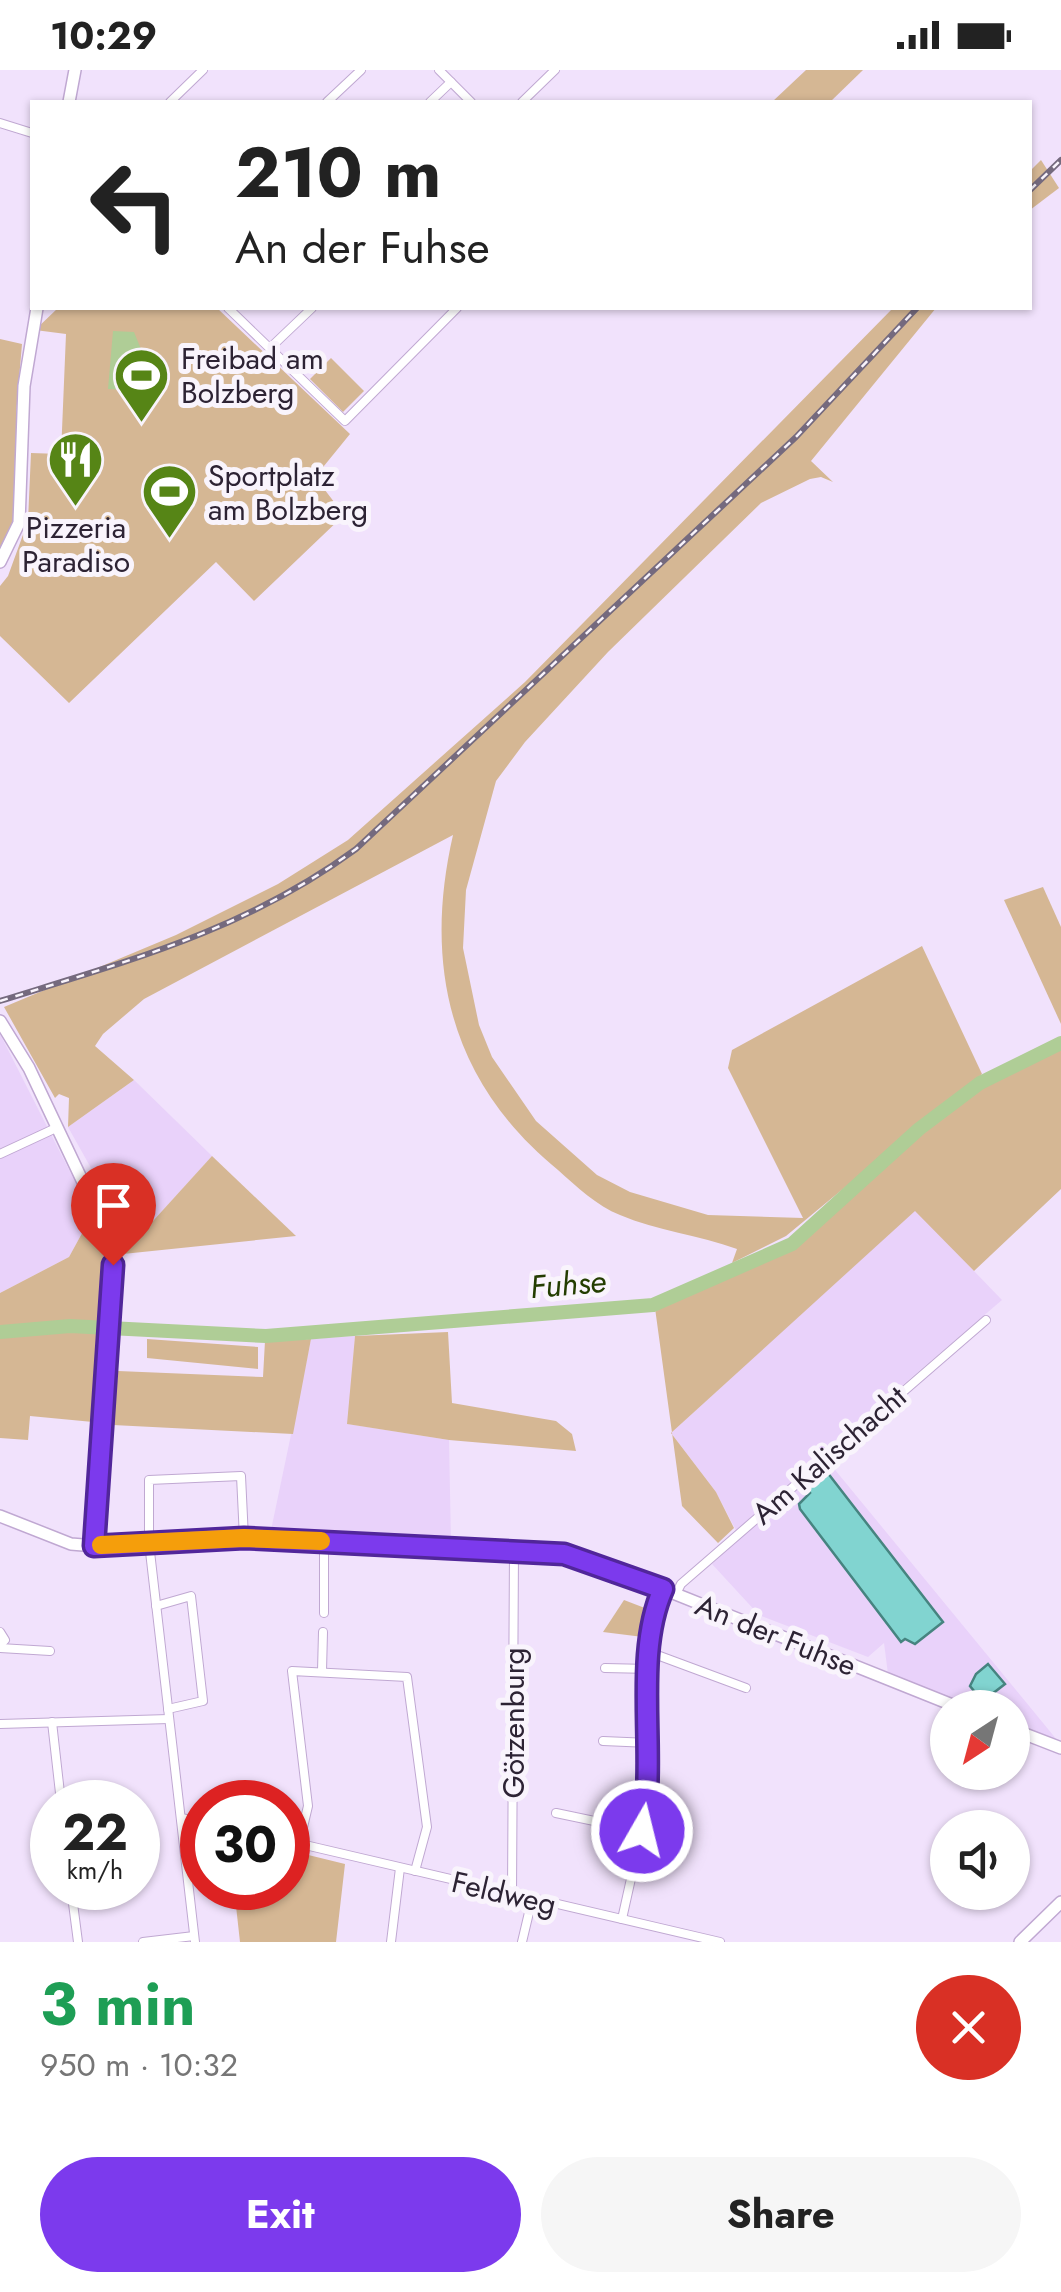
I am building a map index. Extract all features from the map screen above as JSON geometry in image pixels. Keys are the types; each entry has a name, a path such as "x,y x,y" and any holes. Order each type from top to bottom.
{"street":[{"path":"69,100 74,70"},
{"path":"172,100 203,70"},
{"path":"330,100 360,70"},
{"path":"439,70 469,100"},
{"path":"524,100 555,70"},
{"path":"432,100 451,82"},
{"path":"0,123 30,132"},
{"path":"0,562 19,523 24,386 37,310"},
{"path":"230,310 345,421 455,310"},
{"path":"270,348 310,310"},
{"path":"0,1021 29,1068 99,1216 113,1265 94,1546"},
{"path":"0,1154 56,1128"},
{"name":"Am Kalischacht","path":"676,1594 681,1584 986,1320"},
{"path":"180,1803 148,1543 149,1480 241,1476 244,1538"},
{"name":"An der Fuhse","path":"0,1516 60,1540 94,1546 244,1538 514,1550 579,1557 930,1696"},
{"path":"324,1541 324,1613"},
{"name":"Götzenburg","path":"512,1895 514,1550"},
{"path":"622,1920 649,1798 649,1652 663,1589"},
{"path":"156,1606 192,1596 204,1701 168,1708"},
{"path":"0,1632 5,1640 0,1646"},
{"path":"322,1671 323,1632"},
{"path":"0,1646 50,1651"},
{"path":"649,1652 746,1688"},
{"path":"605,1668 650,1668"},
{"path":"305,1780 292,1671 408,1676 426,1827 415,1872"},
{"path":"0,1724 169,1719"},
{"path":"52,1722 59,1780"},
{"path":"1030,1736 1061,1748"},
{"path":"603,1741 650,1743"},
{"path":"556,1813 642,1831"},
{"name":"Feldweg","path":"310,1847 720,1942"},
{"path":"392,1942 400,1868"},
{"path":"522,1942 532,1900"},
{"path":"1020,1942 1061,1902"},
{"path":"74,1910 78,1942"},
{"path":"143,1942 195,1939 192,1910"}],"shaded area":[{"path":"806,70 863,70 832,100 774,100"},
{"path":"1041,160 1059,188 1032,208 1032,169"},
{"name":"Sportplatz am Bolzberg","path":"56,310 219,310 350,434 315,477 344,515 254,601 216,562 69,703 0,636 0,586 8,576 28,521 31,453 61,454 66,334 35,330"},
{"path":"891,310 934,310 811,461 833,482 821,477 810,479 761,503 608,652 525,742 496,781 466,890 463,948 479,1025 492,1057 536,1121 597,1175 630,1192 708,1215 803,1218 728,1068 732,1050 922,946 982,1074 786,1236 732,1263 737,1249 620,1215 587,1195 521,1136 492,1099 469,1060 454,1019 445,975 444,883 453,835 144,999 103,1034 95,1046 134,1080 68,1127 69,1098 59,1094 55,1098 4,1007 176,935 278,884 348,840 525,682"},
{"path":"113,331 134,332 143,354 130,359 126,390 108,389"},
{"path":"0,339 22,344 16,415 16,516 0,551"},
{"path":"331,358 364,391 343,412 310,379"},
{"path":"1043,887 1061,927 1061,1024 1004,900"},
{"path":"0,1034 92,1215 69,1257 0,1293"},
{"path":"1061,1048 1061,1189 974,1271 915,1211 672,1432 655,1308 793,1247 922,1133 978,1090"},
{"path":"134,1080 212,1156 123,1254 100,1184 68,1127"},
{"path":"212,1156 296,1236 123,1254"},
{"path":"915,1210 1002,1300 822,1454 1016,1690 930,1690 888,1674 884,1643 868,1657 759,1615 712,1564 740,1538 716,1492 671,1433"},
{"path":"92,1215 104,1247 105,1265 93,1422 30,1416 28,1440 0,1438 0,1293 69,1257"},
{"path":"448,1332 452,1403 556,1421 572,1434 576,1451 449,1440 347,1424 355,1336"},
{"path":"355,1336 348,1424 449,1440 451,1542 270,1535 311,1339"},
{"path":"147,1339 258,1347 258,1369 147,1358"},
{"path":"311,1339 293,1434 113,1425 118,1371 263,1377 265,1341"},
{"path":"672,1435 716,1492 734,1528 718,1543 682,1506"},
{"path":"624,1600 650,1610 643,1637 603,1632"},
{"path":"1030,1707 1057,1740 1030,1729"},
{"path":"310,1855 345,1864 336,1942 240,1942 236,1910 310,1910"}],"building":[{"path":"827,1472 943,1622 915,1644 905,1639 901,1642 800,1509 799,1504 810,1493 806,1488"},
{"path":"988,1664 1005,1684 997,1690 973,1690 970,1686"}],"waterway":[{"name":"Fuhse","path":"0,1332 70,1326 266,1336 653,1305 792,1244 919,1129 980,1083 1061,1043"}],"railway":[{"path":"1032,188 1061,160"},
{"path":"0,1001 140,957 229,922 314,877 356,849 796,437 915,310"}],"slow traffic":[{"path":"101,1545 244,1538 321,1541"}],"place":[{"name":"Freibad am Bolzberg","path":"142,424"},
{"name":"Pizzeria Paradiso","path":"76,508"},
{"name":"Sportplatz am Bolzberg","path":"169,541"}],"route":[{"path":"113,1265 94,1546 244,1538 514,1550 579,1557 663,1589 649,1652 649,1798 642,1831"}]}
